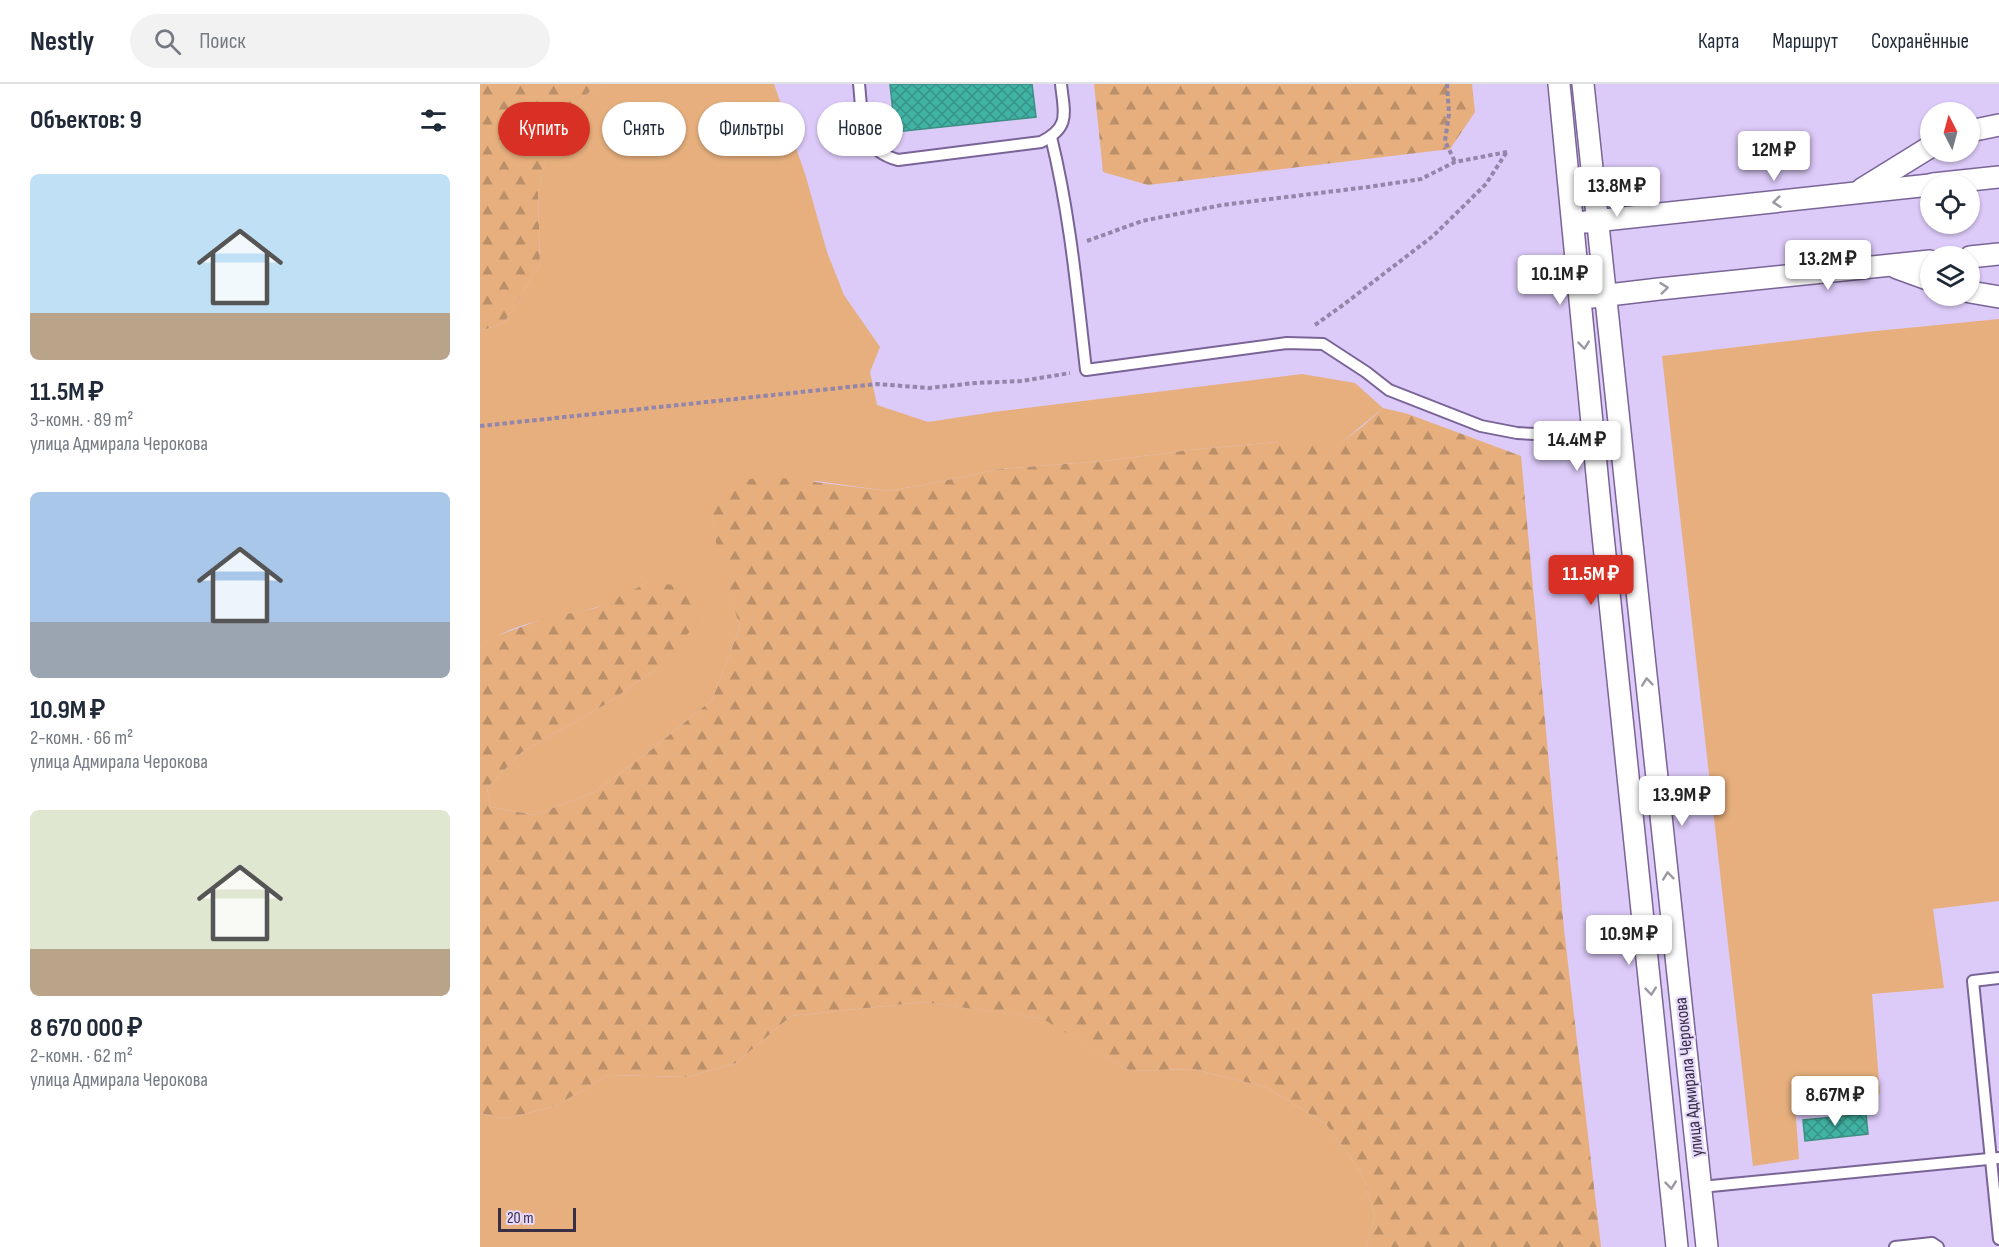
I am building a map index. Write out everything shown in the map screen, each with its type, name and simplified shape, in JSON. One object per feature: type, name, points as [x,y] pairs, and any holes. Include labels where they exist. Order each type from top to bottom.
[{"type":"street","name":"улица Адмирала Черокова","points":[[1559,84],[1579,299],[1677,1247]]},
{"type":"street","name":"улица Адмирала Черокова","points":[[1583,84],[1707,1247]]},
{"type":"street","points":[[1980,129],[1999,125]]},
{"type":"street","points":[[1856,193],[1920,153]]},
{"type":"street","points":[[1980,179],[1999,177]]},
{"type":"street","points":[[1572,224],[1920,186]]},
{"type":"street","points":[[1980,256],[1999,254]]},
{"type":"street","points":[[1579,299],[1920,262]]},
{"type":"street","points":[[1891,266],[1920,276]]},
{"type":"street","points":[[1980,294],[1999,297]]},
{"type":"lane","points":[[860,84],[865,135],[877,151],[898,160],[1041,142],[1059,130],[1065,120],[1061,84]]},
{"type":"lane","points":[[1051,137],[1063,183],[1086,370],[1287,343],[1323,344],[1389,390],[1481,426],[1535,434],[1593,427]]},
{"type":"lane","points":[[1999,978],[1973,981],[1995,1159],[1999,1239]]},
{"type":"lane","points":[[1701,1187],[1995,1159]]},
{"type":"lane","points":[[1895,1247],[1932,1243],[1938,1247]]},
{"type":"path","points":[[1447,84],[1449,114],[1445,141],[1455,162]]},
{"type":"path","points":[[1072,246],[1142,222],[1221,205],[1421,179],[1455,162],[1507,152],[1486,184],[1433,236],[1343,305],[1287,343]]},
{"type":"path","points":[[480,426],[877,384],[929,388],[1022,381],[1086,370]]},
{"type":"green space","points":[[480,84],[598,84],[579,102],[498,102],[498,156],[546,156],[538,191],[540,264],[504,323],[480,331]]},
{"type":"green space","points":[[598,84],[774,84],[780,102],[698,102],[698,156],[799,156],[827,252],[844,295],[880,347],[870,372],[877,405],[928,422],[1302,374],[1355,383],[1383,408],[1342,442],[1278,442],[1103,461],[999,469],[888,491],[816,481],[712,515],[719,556],[740,627],[712,700],[595,792],[534,815],[491,807],[487,788],[522,752],[606,704],[659,667],[649,582],[601,606],[520,626],[492,639],[480,648],[480,331],[504,323],[540,264],[538,191],[546,156],[590,156],[590,102],[579,102]]},
{"type":"green space","points":[[1094,84],[1472,84],[1475,112],[1450,149],[1148,185],[1103,172]]},
{"type":"green space","points":[[1999,319],[1999,901],[1933,909],[1944,988],[1872,994],[1880,1094],[1795,1105],[1799,1159],[1753,1166],[1662,356]]},
{"type":"green space","points":[[1383,408],[1408,414],[1521,456],[1564,929],[1601,1247],[1366,1247],[1375,1216],[1361,1172],[1326,1124],[1266,1087],[1193,1069],[1130,1071],[1043,1019],[924,1002],[791,1016],[736,1063],[688,1077],[607,1075],[556,1106],[504,1119],[480,1113],[480,648],[491,638],[543,619],[596,608],[649,582],[690,587],[698,622],[659,667],[606,704],[522,752],[487,788],[491,807],[534,815],[595,792],[712,700],[740,627],[718,556],[712,515],[725,484],[766,476],[888,491],[999,469],[1103,461],[1278,442],[1342,442]]},
{"type":"green space","points":[[924,1002],[1044,1019],[1130,1071],[1193,1069],[1266,1087],[1326,1124],[1361,1172],[1375,1216],[1366,1247],[480,1247],[480,1113],[504,1119],[556,1106],[607,1075],[688,1077],[736,1063],[791,1016]]},
{"type":"building","points":[[890,84],[1032,84],[1036,117],[903,131],[903,102],[892,102]]},
{"type":"building","points":[[1866,1114],[1868,1134],[1805,1141],[1803,1120]]}]
